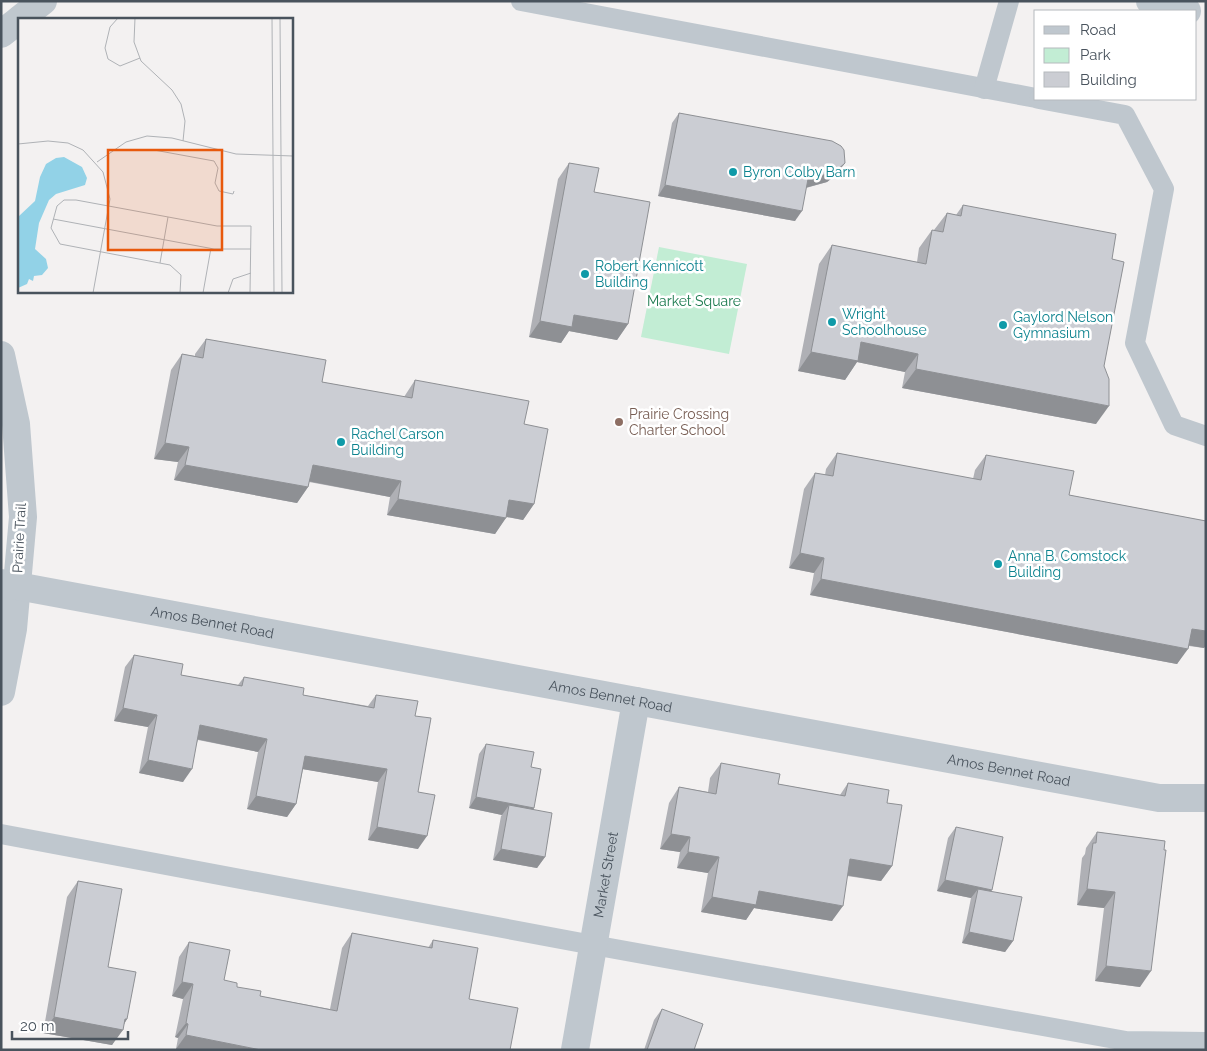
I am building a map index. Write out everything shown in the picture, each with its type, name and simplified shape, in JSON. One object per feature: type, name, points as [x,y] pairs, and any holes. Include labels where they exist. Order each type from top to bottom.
[{"type":"street","points":[[21,18],[43,1]]},
{"type":"street","points":[[1150,1],[1184,10]]},
{"type":"street","points":[[1,34],[18,21]]},
{"type":"street","name":"Prairie Trail","points":[[1,355],[16,424],[23,517],[9,585],[13,629],[1,692]]},
{"type":"street","name":"Amos Bennet Road","points":[[9,585],[1159,798],[1206,798]]},
{"type":"street","name":"Market Street","points":[[575,1050],[636,701]]},
{"type":"lane","points":[[521,1],[1034,97]]},
{"type":"lane","points":[[984,88],[1009,1]]},
{"type":"lane","points":[[1047,100],[1125,115],[1164,189],[1135,342],[1174,425],[1206,436]]},
{"type":"lane","points":[[1,834],[594,945],[1090,1042],[1206,1042]]},
{"type":"green space","name":"Market Square","points":[[659,247],[747,264],[729,354],[641,337]]},
{"type":"building","name":"Byron Colby Barn","points":[[679,113],[832,141],[844,150],[845,163],[835,172],[808,179],[802,211],[665,185]]},
{"type":"building","name":"Robert Kennicott Building","points":[[569,163],[599,168],[594,192],[650,202],[628,324],[574,315],[572,327],[540,321]]},
{"type":"building","name":"Gaylord Nelson Gymnasium","points":[[963,205],[1116,234],[1112,259],[1124,262],[1104,366],[1109,379],[1109,406],[916,369],[918,354],[861,342],[858,361],[811,352],[832,245],[926,264],[932,230],[943,232],[947,213],[961,216]]},
{"type":"building","name":"Rachel Carson Building","points":[[206,339],[326,360],[322,382],[412,398],[415,380],[529,401],[524,424],[548,429],[534,504],[509,500],[506,518],[398,499],[401,481],[313,465],[308,487],[185,465],[189,447],[165,443],[182,354],[203,358]]},
{"type":"building","name":"Anna B. Comstock Building","points":[[837,453],[981,480],[986,455],[1074,471],[1069,495],[1206,521],[1206,631],[1192,629],[1188,649],[821,579],[824,558],[800,553],[815,473],[833,476]]},
{"type":"building","points":[[134,655],[183,664],[181,675],[242,686],[244,677],[304,688],[303,695],[374,708],[376,695],[418,701],[415,716],[431,718],[418,792],[435,795],[427,836],[377,827],[387,769],[305,756],[296,804],[256,796],[267,739],[200,725],[192,769],[148,760],[157,715],[123,708]]},
{"type":"building","points":[[486,744],[534,752],[531,767],[541,769],[534,808],[476,797]]},
{"type":"building","points":[[721,763],[780,774],[778,784],[845,796],[848,783],[889,790],[887,803],[902,805],[892,866],[850,859],[843,906],[759,891],[756,905],[712,897],[719,857],[688,852],[690,837],[671,834],[679,787],[716,794]]},
{"type":"building","points":[[509,805],[552,813],[545,857],[501,849]]},
{"type":"building","points":[[956,827],[1003,837],[992,890],[945,880]]},
{"type":"building","points":[[1097,832],[1165,841],[1164,850],[1166,850],[1151,971],[1106,966],[1115,892],[1087,889],[1093,843],[1096,843]]},
{"type":"building","points":[[78,881],[122,889],[108,967],[136,972],[123,1030],[54,1017]]},
{"type":"building","points":[[978,889],[1022,897],[1013,941],[969,932]]},
{"type":"building","points":[[352,933],[432,948],[433,940],[478,948],[469,999],[518,1008],[510,1050],[261,1050],[186,1035],[188,1024],[186,1023],[193,984],[182,982],[189,942],[230,950],[224,980],[237,983],[237,987],[261,991],[260,996],[337,1011]]},
{"type":"building","points":[[662,1009],[703,1024],[694,1050],[647,1050]]},
{"type":"place","name":"Byron Colby Barn","points":[[733,172]]},
{"type":"place","name":"Robert Kennicott Building","points":[[585,274]]},
{"type":"place","name":"Wright Schoolhouse","points":[[832,322]]},
{"type":"place","name":"Gaylord Nelson Gymnasium","points":[[1003,325]]},
{"type":"place","name":"Prairie Crossing Charter School","points":[[619,422]]},
{"type":"place","name":"Rachel Carson Building","points":[[341,442]]},
{"type":"place","name":"Anna B. Comstock Building","points":[[998,564]]}]
